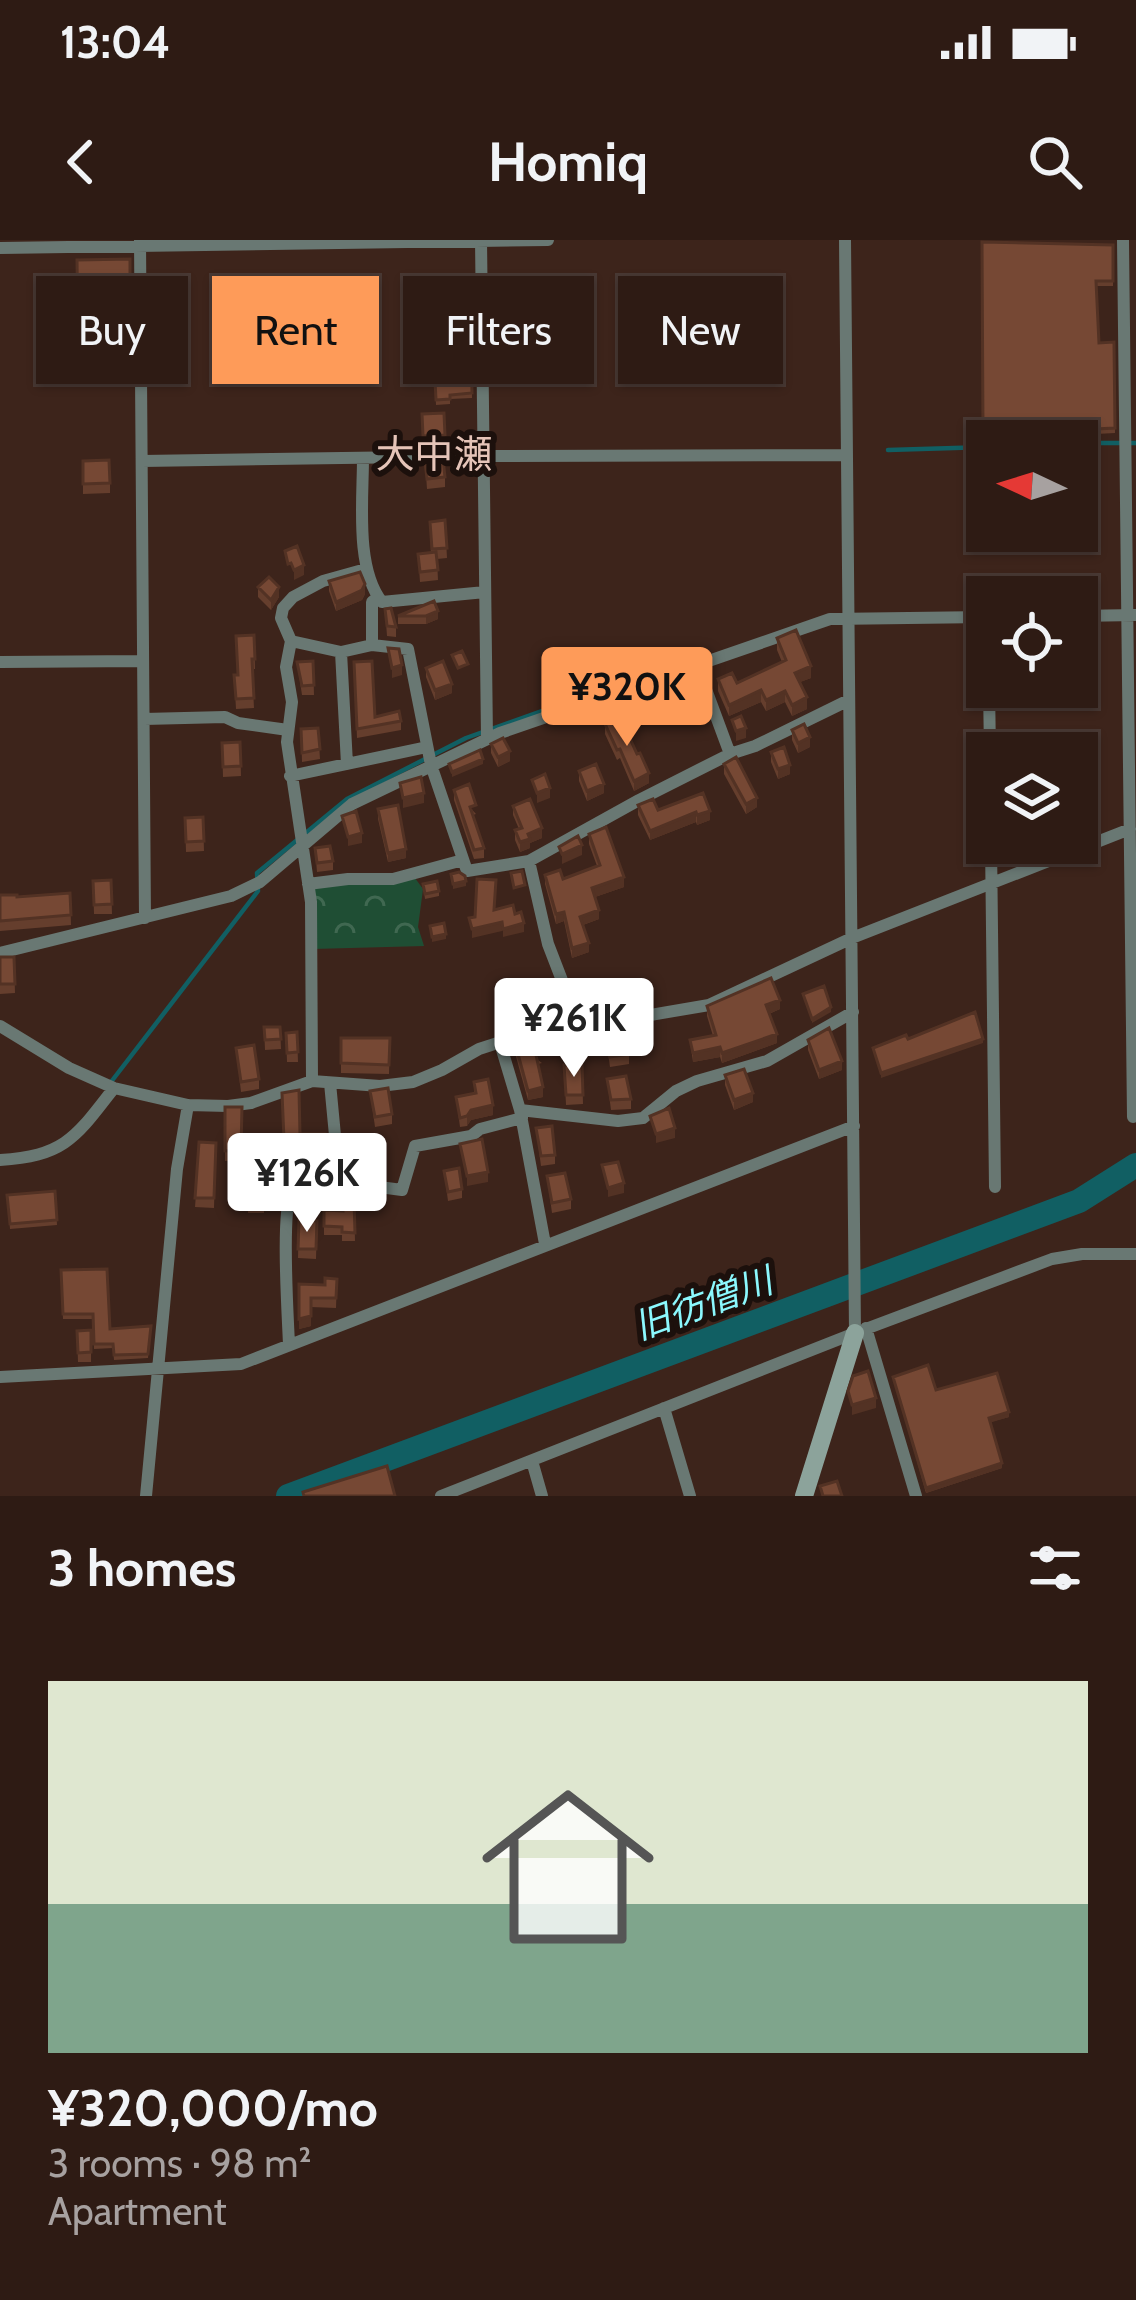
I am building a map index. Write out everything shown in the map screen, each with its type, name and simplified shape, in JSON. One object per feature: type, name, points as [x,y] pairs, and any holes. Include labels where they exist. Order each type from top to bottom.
[{"type":"street","points":[[481,240],[487,739]]},
{"type":"street","points":[[0,248],[548,240]]},
{"type":"street","points":[[845,240],[854,1126],[861,1331],[916,1496]]},
{"type":"street","points":[[1124,240],[1133,1117]]},
{"type":"street","points":[[140,243],[146,918]]},
{"type":"street","points":[[142,461],[847,455]]},
{"type":"street","points":[[363,458],[366,569],[377,598],[382,602],[485,592]]},
{"type":"street","points":[[312,1081],[310,902],[290,776],[292,702],[286,667],[291,641],[280,618],[293,597],[323,581],[366,569]]},
{"type":"street","points":[[372,645],[372,602],[377,598]]},
{"type":"street","points":[[1098,616],[1131,615]]},
{"type":"street","points":[[0,953],[231,896],[260,882],[352,804],[487,739],[697,665],[830,619],[966,617]]},
{"type":"street","points":[[291,641],[341,652],[372,645],[408,649],[431,765],[467,871],[529,861],[730,754],[849,700]]},
{"type":"street","points":[[341,652],[347,764]]},
{"type":"street","points":[[0,662],[143,661]]},
{"type":"street","points":[[697,665],[730,754]]},
{"type":"street","points":[[144,719],[225,717],[289,730]]},
{"type":"street","points":[[290,776],[427,747]]},
{"type":"street","points":[[0,1026],[69,1068],[114,1088],[188,1105],[250,1103],[312,1081],[380,1087],[413,1082],[500,1042],[709,1005],[852,938],[1130,829]]},
{"type":"street","points":[[308,884],[393,879],[464,860]]},
{"type":"street","points":[[529,861],[548,944],[580,1027]]},
{"type":"street","points":[[992,864],[995,1187]]},
{"type":"street","points":[[289,1345],[286,1229],[290,1194],[296,1188],[334,1181],[402,1190],[415,1146],[471,1136],[521,1114],[643,1118],[676,1091],[766,1061],[853,1012]]},
{"type":"street","points":[[500,1042],[521,1114],[545,1244]]},
{"type":"street","points":[[330,1084],[334,1181]]},
{"type":"street","points":[[0,1160],[37,1156],[64,1144],[79,1133],[114,1088]]},
{"type":"street","points":[[146,1496],[177,1169],[188,1105]]},
{"type":"street","points":[[0,1377],[241,1364],[854,1126]]},
{"type":"street","points":[[441,1496],[1052,1258],[1136,1254]]},
{"type":"street","points":[[804,1496],[861,1331]]},
{"type":"street","points":[[664,1408],[690,1496]]},
{"type":"street","points":[[532,1461],[542,1496]]},
{"type":"green space","points":[[412,874],[423,889],[418,927],[424,946],[312,949],[312,885]]},
{"type":"building","points":[[982,242],[1113,245],[1113,281],[1096,281],[1099,343],[1114,342],[1115,428],[1098,429],[1098,420],[983,420]]},
{"type":"building","points":[[130,259],[130,276],[77,276],[77,260]]},
{"type":"building","points":[[435,384],[472,384],[472,393],[436,400]]},
{"type":"building","points":[[444,413],[445,435],[423,436],[422,414]]},
{"type":"building","points":[[443,459],[445,477],[427,479],[425,461]]},
{"type":"building","points":[[109,460],[110,483],[83,484],[83,461]]},
{"type":"building","points":[[445,520],[447,548],[432,549],[430,522]]},
{"type":"building","points":[[297,546],[304,565],[294,570],[285,551]]},
{"type":"building","points":[[436,552],[438,570],[420,572],[418,554]]},
{"type":"building","points":[[360,572],[365,584],[362,590],[336,602],[329,581]]},
{"type":"building","points":[[269,577],[279,587],[271,600],[258,587]]},
{"type":"building","points":[[434,601],[438,611],[426,616],[398,616]]},
{"type":"building","points":[[391,608],[396,627],[387,626],[385,609]]},
{"type":"building","points":[[796,630],[811,666],[795,673],[807,697],[792,705],[785,691],[766,700],[761,690],[729,705],[718,679],[732,673],[737,683],[786,660],[777,638]]},
{"type":"building","points":[[254,635],[254,698],[236,699],[236,636]]},
{"type":"building","points":[[388,648],[399,649],[402,665],[392,668]]},
{"type":"building","points":[[462,651],[468,664],[458,668],[452,655]]},
{"type":"building","points":[[313,661],[314,685],[302,686],[297,662]]},
{"type":"building","points":[[372,661],[375,717],[399,711],[401,721],[357,729],[354,662]]},
{"type":"building","points":[[443,661],[452,684],[435,690],[426,668]]},
{"type":"building","points":[[741,716],[746,728],[736,731],[732,720]]},
{"type":"building","points":[[620,717],[649,773],[634,781],[605,724]]},
{"type":"building","points":[[804,724],[810,737],[798,743],[792,730]]},
{"type":"building","points":[[318,728],[320,749],[302,753],[301,729]]},
{"type":"building","points":[[503,738],[510,751],[498,757],[491,744]]},
{"type":"building","points":[[240,742],[241,766],[223,767],[222,743]]},
{"type":"building","points":[[784,747],[790,765],[778,769],[771,752]]},
{"type":"building","points":[[480,750],[483,759],[452,772],[449,764]]},
{"type":"building","points":[[736,757],[757,798],[746,804],[724,764]]},
{"type":"building","points":[[596,764],[604,784],[587,791],[579,771]]},
{"type":"building","points":[[545,774],[550,788],[537,793],[532,780]]},
{"type":"building","points":[[421,777],[424,793],[403,798],[400,783]]},
{"type":"building","points":[[469,784],[476,805],[470,807],[484,848],[474,850],[454,790]]},
{"type":"building","points":[[703,793],[710,811],[650,831],[638,805],[653,799],[658,810]]},
{"type":"building","points":[[530,799],[542,828],[520,842],[515,830],[522,828],[513,806]]},
{"type":"building","points":[[398,805],[406,849],[388,853],[378,809]]},
{"type":"building","points":[[356,811],[362,833],[348,837],[342,816]]},
{"type":"building","points":[[203,817],[204,841],[186,842],[185,818]]},
{"type":"building","points":[[606,827],[624,877],[592,888],[599,910],[580,917],[589,943],[572,948],[564,912],[556,914],[545,875],[560,870],[563,879],[600,865],[589,834]]},
{"type":"building","points":[[578,836],[582,845],[562,854],[559,847]]},
{"type":"building","points":[[330,846],[333,861],[317,863],[315,848]]},
{"type":"building","points":[[522,871],[525,885],[514,888],[511,873]]},
{"type":"building","points":[[459,872],[466,881],[453,884],[451,874]]},
{"type":"building","points":[[477,879],[496,880],[494,910],[513,905],[524,923],[472,929],[469,918],[475,917]]},
{"type":"building","points":[[111,880],[112,904],[94,905],[93,881]]},
{"type":"building","points":[[437,881],[439,891],[425,894],[423,884]]},
{"type":"building","points":[[70,893],[71,915],[0,921],[0,895]]},
{"type":"building","points":[[444,923],[446,934],[432,937],[430,926]]},
{"type":"building","points":[[0,957],[14,957],[15,984],[0,984]]},
{"type":"building","points":[[771,978],[780,1000],[766,1005],[777,1034],[722,1053],[720,1047],[693,1053],[690,1040],[716,1035],[707,1006]]},
{"type":"building","points":[[824,986],[831,1007],[812,1019],[803,994]]},
{"type":"building","points":[[975,1012],[983,1039],[881,1073],[873,1048]]},
{"type":"building","points":[[264,1027],[280,1027],[281,1039],[265,1040]]},
{"type":"building","points":[[829,1028],[842,1061],[819,1070],[808,1040]]},
{"type":"building","points":[[625,1029],[629,1054],[610,1057],[608,1043],[571,1047],[570,1033]]},
{"type":"building","points":[[297,1032],[298,1052],[287,1053],[286,1033]]},
{"type":"building","points":[[341,1038],[390,1038],[389,1065],[341,1063]]},
{"type":"building","points":[[539,1038],[542,1053],[536,1055],[543,1087],[528,1091],[515,1043]]},
{"type":"building","points":[[254,1045],[259,1079],[241,1082],[236,1048]]},
{"type":"building","points":[[582,1064],[583,1095],[566,1095],[564,1065]]},
{"type":"building","points":[[744,1069],[753,1093],[734,1100],[725,1075]]},
{"type":"building","points":[[626,1076],[631,1099],[611,1100],[607,1079]]},
{"type":"building","points":[[488,1079],[493,1105],[460,1118],[456,1097],[476,1093],[474,1082]]},
{"type":"building","points":[[388,1088],[392,1114],[375,1117],[370,1091]]},
{"type":"building","points":[[299,1090],[300,1134],[325,1134],[325,1148],[286,1147],[286,1162],[270,1163],[268,1141],[284,1140],[282,1093]]},
{"type":"building","points":[[225,1107],[242,1107],[241,1150],[225,1151]]},
{"type":"building","points":[[669,1108],[675,1128],[656,1134],[650,1116]]},
{"type":"building","points":[[552,1126],[555,1155],[541,1156],[536,1128]]},
{"type":"building","points":[[482,1139],[488,1172],[467,1176],[460,1144]]},
{"type":"building","points":[[199,1142],[216,1143],[214,1198],[195,1198]]},
{"type":"building","points":[[618,1162],[624,1183],[608,1188],[602,1165]]},
{"type":"building","points":[[459,1168],[462,1189],[448,1192],[444,1171]]},
{"type":"building","points":[[565,1173],[571,1199],[552,1203],[547,1176]]},
{"type":"building","points":[[247,1180],[264,1180],[264,1203],[248,1203]]},
{"type":"building","points":[[55,1191],[57,1220],[10,1224],[7,1195]]},
{"type":"building","points":[[343,1199],[354,1199],[355,1233],[324,1226],[324,1210],[343,1211]]},
{"type":"building","points":[[299,1220],[317,1221],[316,1249],[298,1249]]},
{"type":"building","points":[[107,1269],[110,1329],[151,1326],[148,1354],[114,1355],[113,1344],[94,1344],[93,1314],[63,1314],[61,1270]]},
{"type":"building","points":[[325,1278],[337,1279],[336,1298],[311,1298],[311,1316],[299,1319],[299,1284],[325,1285]]},
{"type":"building","points":[[91,1330],[91,1352],[78,1353],[77,1331]]},
{"type":"building","points":[[928,1365],[936,1390],[997,1373],[1009,1412],[989,1418],[1002,1463],[926,1488],[893,1377]]},
{"type":"building","points":[[868,1371],[876,1398],[852,1405],[848,1391],[853,1376]]},
{"type":"building","points":[[387,1466],[395,1496],[304,1496],[303,1492]]},
{"type":"building","points":[[837,1481],[842,1496],[823,1496],[820,1486]]},
{"type":"waterway","points":[[1098,443],[1136,443]]},
{"type":"waterway","points":[[888,450],[966,448]]},
{"type":"waterway","points":[[111,1082],[258,891],[257,873],[347,799],[466,738],[682,661]]},
{"type":"waterway","name":"旧彷僧川","points":[[288,1496],[1079,1201],[1136,1165]]},
{"type":"district","name":"大中瀬","points":[[434,454]]}]
